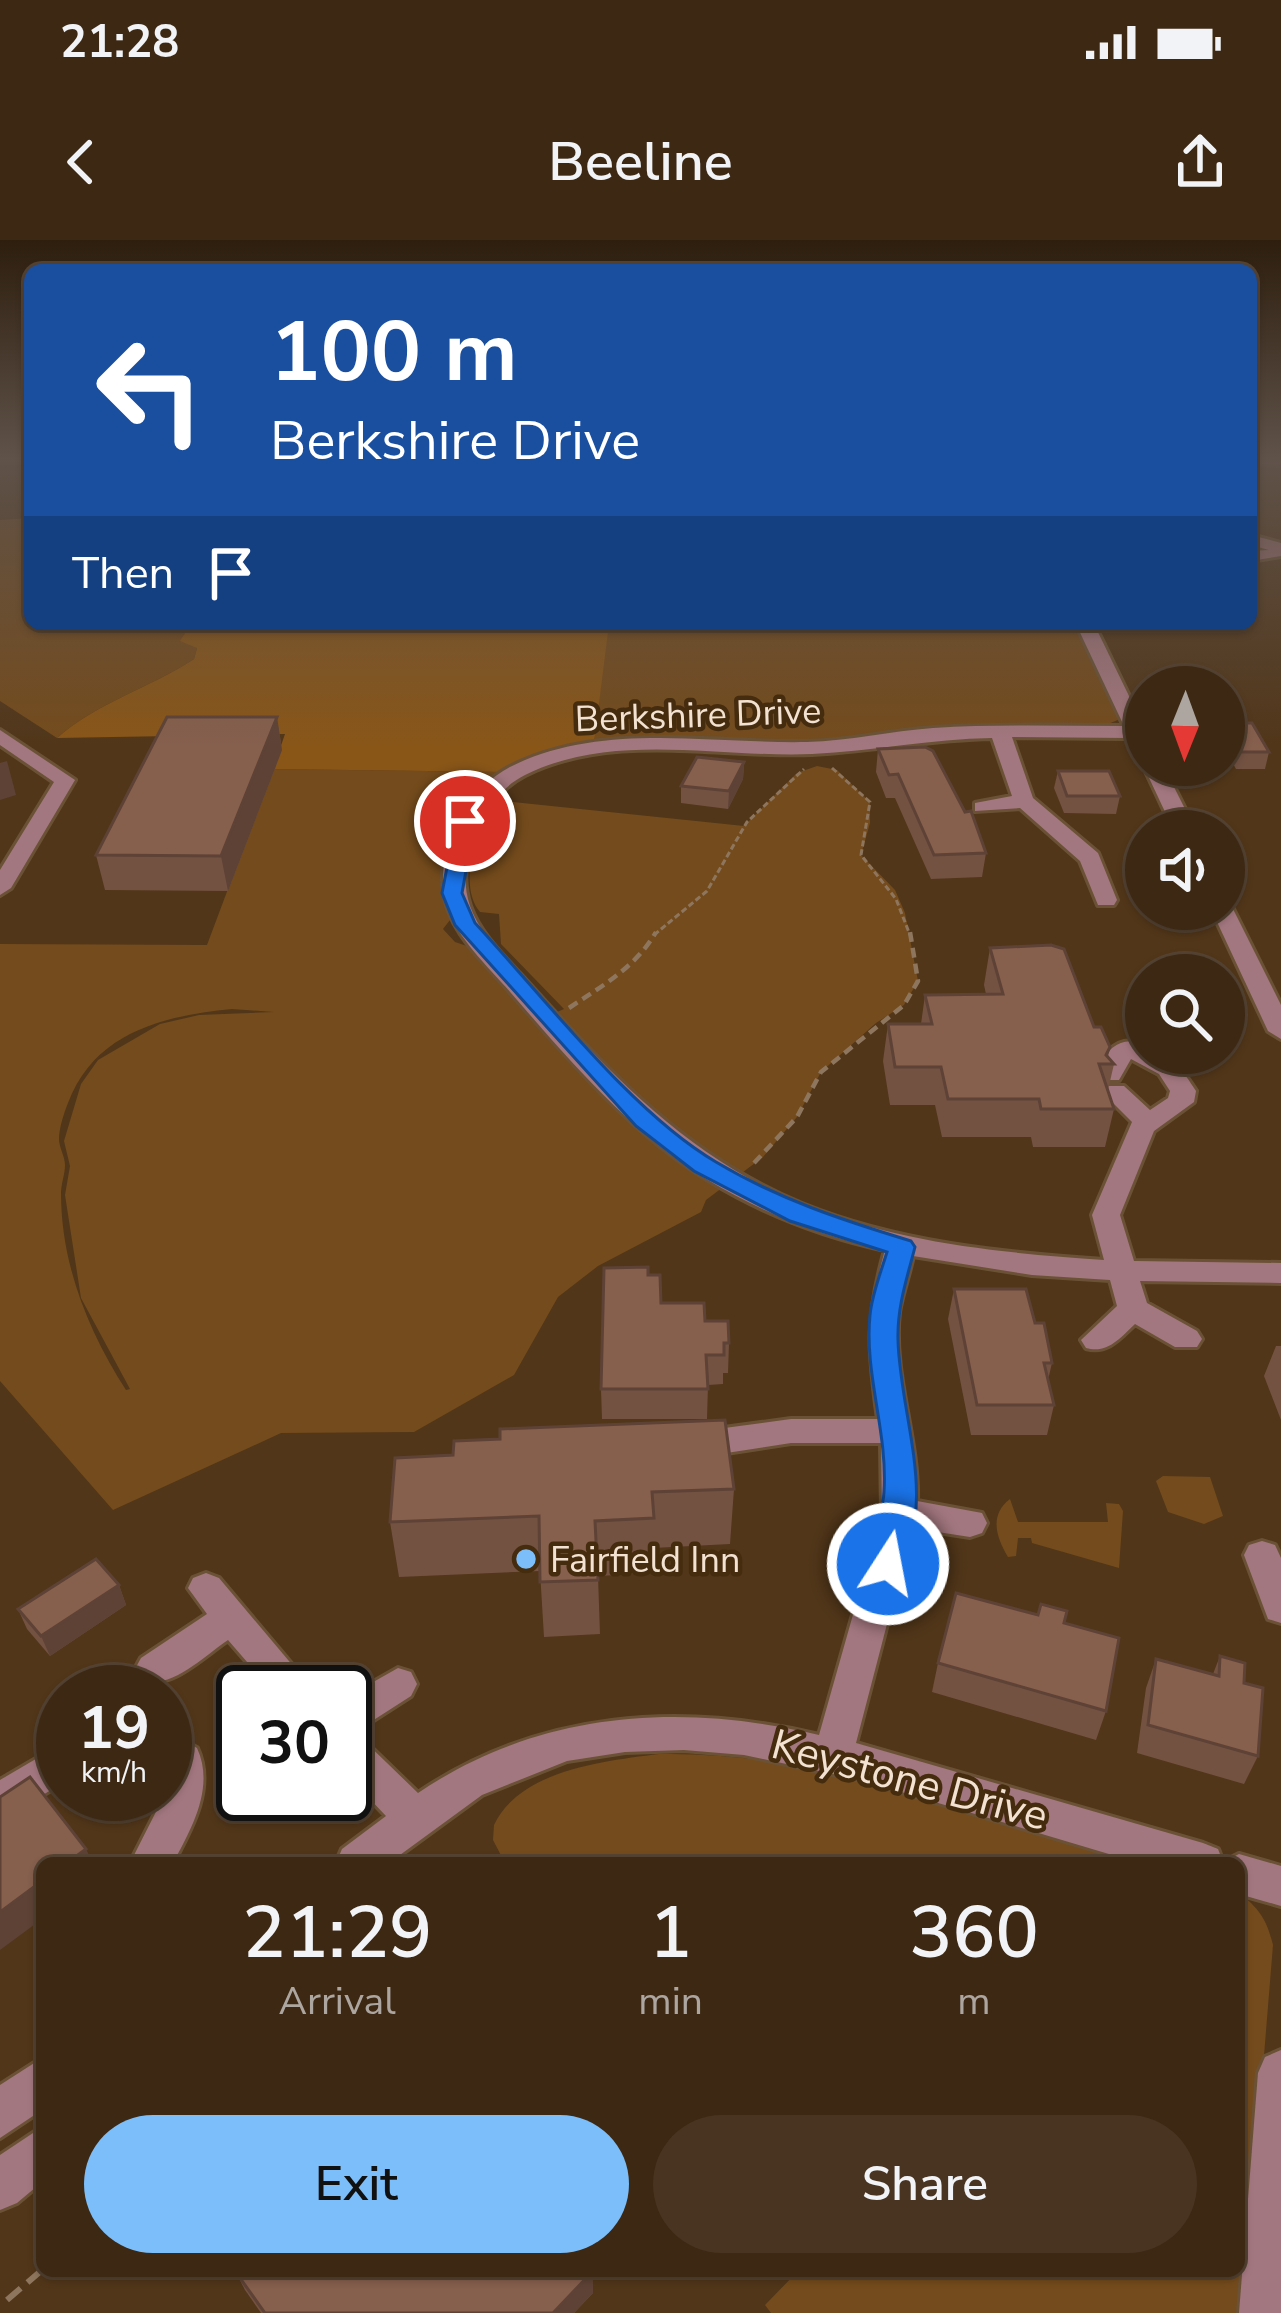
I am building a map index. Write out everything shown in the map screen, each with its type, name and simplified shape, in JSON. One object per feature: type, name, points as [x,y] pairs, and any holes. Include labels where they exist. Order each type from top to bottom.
[{"type":"street","points":[[1088,630],[1125,706]]},
{"type":"street","points":[[1000,732],[1024,801],[1090,859],[1106,900]]},
{"type":"street","name":"Berkshire Drive","points":[[1125,740],[1000,732],[782,748],[597,747],[554,756],[493,784],[465,821],[452,893],[466,925],[645,1121],[731,1181],[799,1215],[902,1247],[1122,1273],[1281,1274]]},
{"type":"street","points":[[0,736],[64,780],[0,888]]},
{"type":"street","points":[[982,807],[1024,801]]},
{"type":"street","points":[[1232,930],[1281,1031]]},
{"type":"street","points":[[1254,975],[1281,976]]},
{"type":"street","points":[[1150,1121],[1131,1110],[1112,1083],[1110,1064],[1129,1047],[1168,1069],[1183,1091],[1181,1102],[1150,1121],[1138,1137],[1106,1215],[1133,1310],[1186,1339]]},
{"type":"street","points":[[834,1753],[899,1512],[898,1431],[883,1345],[884,1311],[902,1247]]},
{"type":"street","points":[[1097,1340],[1133,1310]]},
{"type":"street","points":[[661,1446],[702,1446],[791,1431],[898,1431]]},
{"type":"street","points":[[899,1512],[970,1523]]},
{"type":"street","points":[[1262,1555],[1281,1608]]},
{"type":"street","points":[[206,1588],[272,1665]]},
{"type":"street","points":[[161,1665],[231,1618]]},
{"type":"street","points":[[372,1701],[398,1684]]},
{"type":"street","name":"Keystone Drive","points":[[365,1857],[416,1818],[510,1762],[584,1742],[698,1733],[754,1737],[834,1753],[1183,1857]]},
{"type":"street","points":[[372,1773],[416,1818]]},
{"type":"street","points":[[0,1802],[36,1779]]},
{"type":"street","points":[[154,1857],[174,1821]]},
{"type":"street","points":[[1245,1876],[1281,1886]]},
{"type":"street","points":[[1264,2313],[1281,2073]]},
{"type":"street","points":[[0,2115],[36,2086]]},
{"type":"street","points":[[27,2204],[36,2173]]},
{"type":"path","points":[[548,1016],[598,992],[645,951],[658,928],[707,891],[747,822],[767,808],[797,772],[829,767],[844,776],[869,802],[870,823],[861,855],[895,890],[905,913],[919,981],[904,1005],[821,1072],[797,1117],[763,1157],[731,1181]]},
{"type":"path","points":[[7,2300],[36,2275]]},
{"type":"shaded area","points":[[0,553],[24,553],[24,630],[183,630],[197,648],[194,659],[89,715],[57,738],[0,701]]},
{"type":"shaded area","points":[[187,630],[608,630],[594,743],[548,753],[503,772],[273,769],[285,734],[57,738],[89,715],[194,659],[197,648],[180,641]]},
{"type":"shaded area","points":[[606,630],[1080,630],[1120,719],[1101,727],[896,732],[801,743],[594,743]]},
{"type":"shaded area","points":[[817,766],[837,770],[870,802],[861,855],[895,890],[905,913],[918,981],[904,1005],[821,1072],[797,1117],[763,1157],[706,1200],[701,1212],[598,1266],[558,1297],[514,1375],[414,1432],[281,1433],[113,1510],[0,1381],[0,944],[207,945],[273,769],[503,772],[471,800],[451,837],[444,878],[450,920],[443,929],[455,942],[473,948],[548,1016],[564,1009],[501,944],[499,914],[480,912],[473,901],[472,856],[494,800],[744,826],[797,773]],"holes":[[[206,1012],[274,1012],[199,1015],[160,1024],[98,1060],[81,1084],[64,1141],[70,1166],[65,1195],[81,1298],[130,1389],[126,1390],[79,1296],[66,1245],[61,1193],[65,1165],[59,1139],[68,1103],[95,1059],[134,1032],[157,1023]]]},
{"type":"shaded area","points":[[1163,1476],[1210,1477],[1223,1516],[1204,1524],[1168,1512],[1156,1481]]},
{"type":"shaded area","points":[[1010,1499],[1018,1522],[1108,1522],[1106,1503],[1119,1504],[1123,1511],[1119,1568],[1032,1543],[1031,1538],[1018,1538],[1016,1556],[1008,1557],[997,1519]]},
{"type":"shaded area","points":[[659,1754],[782,1763],[902,1789],[1119,1857],[502,1857],[493,1840],[494,1825],[506,1806],[543,1780],[614,1760]]},
{"type":"shaded area","points":[[1245,1898],[1261,1915],[1273,1945],[1243,2313],[771,2313],[765,2305],[792,2277],[1245,2277]]},
{"type":"building","points":[[167,717],[277,717],[221,856],[96,855]]},
{"type":"building","points":[[1245,723],[1252,723],[1269,752],[1245,752]]},
{"type":"building","points":[[925,747],[933,751],[965,812],[971,811],[986,853],[934,855],[898,774],[889,775],[878,749]]},
{"type":"building","points":[[697,757],[744,762],[729,791],[681,786]]},
{"type":"building","points":[[1058,771],[1109,771],[1120,796],[1067,796]]},
{"type":"building","points":[[1051,945],[1064,949],[1094,1027],[1101,1027],[1110,1047],[1106,1055],[1114,1064],[1099,1064],[1114,1109],[1041,1109],[1039,1099],[948,1099],[941,1067],[895,1067],[888,1024],[932,1024],[925,995],[1003,994],[990,948]]},
{"type":"building","points":[[648,1267],[648,1275],[660,1275],[661,1303],[704,1303],[705,1321],[728,1321],[724,1355],[706,1355],[708,1389],[601,1389],[604,1268]]},
{"type":"building","points":[[954,1289],[1026,1289],[1035,1323],[1044,1323],[1052,1363],[1044,1363],[1054,1405],[977,1405]]},
{"type":"building","points":[[725,1420],[734,1489],[652,1492],[654,1518],[595,1521],[598,1580],[540,1582],[539,1516],[390,1522],[395,1458],[453,1455],[454,1441],[500,1439],[500,1429]]},
{"type":"building","points":[[96,1559],[119,1585],[41,1636],[18,1609]]},
{"type":"building","points":[[956,1593],[1038,1615],[1041,1604],[1067,1611],[1064,1623],[1119,1638],[1106,1711],[938,1663]]},
{"type":"building","points":[[1220,1656],[1245,1663],[1244,1683],[1263,1688],[1258,1756],[1148,1725],[1156,1659],[1219,1676]]},
{"type":"building","points":[[30,1777],[36,1785],[36,1821],[64,1821],[86,1849],[75,1857],[36,1857],[36,1885],[0,1912],[0,1797]]},
{"type":"building","points":[[239,2277],[587,2277],[553,2313],[265,2313]]},
{"type":"place","name":"Fairfield Inn","points":[[526,1559]]},
{"type":"route","points":[[465,821],[452,893],[466,925],[645,1121],[703,1166],[764,1198],[799,1215],[902,1247],[884,1311],[883,1345],[901,1464],[899,1512],[888,1564]]}]
